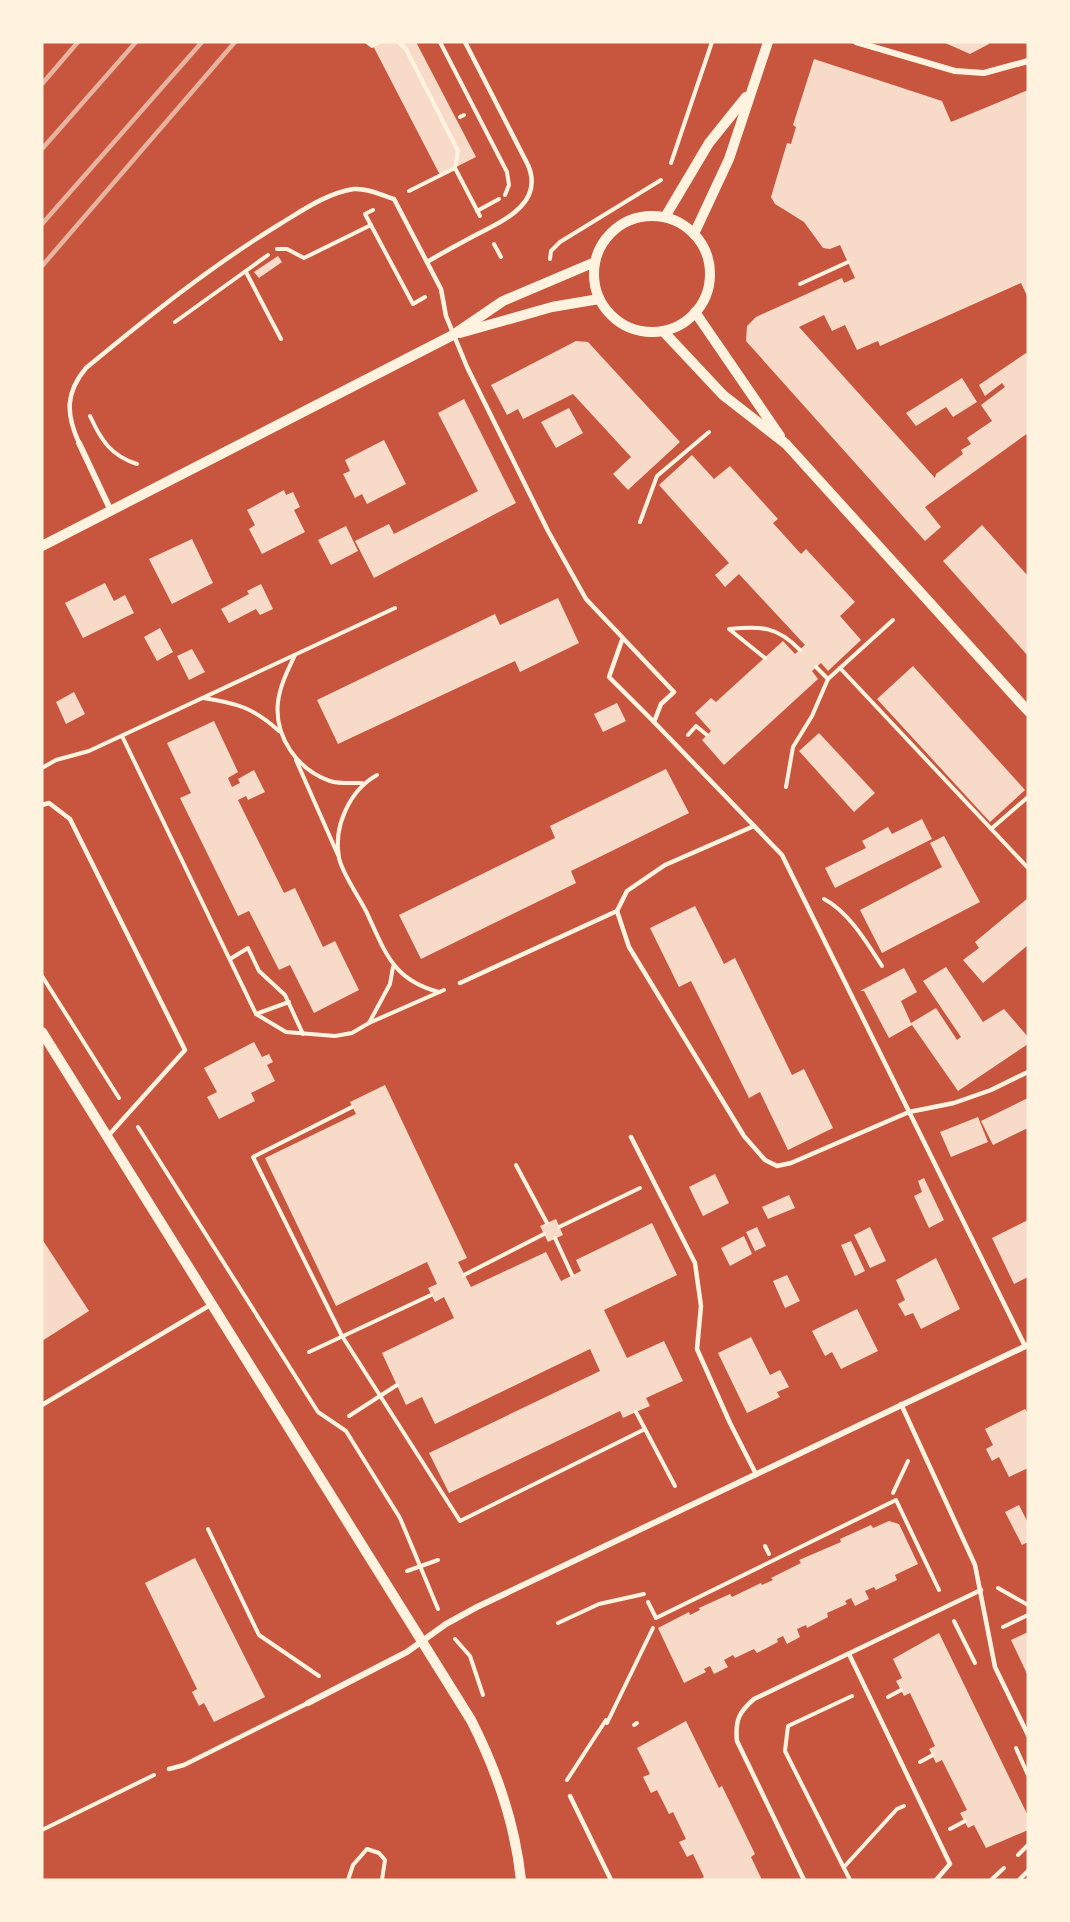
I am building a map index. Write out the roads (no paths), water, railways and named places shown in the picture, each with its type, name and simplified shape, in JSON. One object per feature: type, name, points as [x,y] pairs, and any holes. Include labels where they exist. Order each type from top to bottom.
[{"type":"street","points":[[694,234],[729,159],[768,42]]},
{"type":"street","points":[[856,42],[902,58],[955,71],[984,73],[1028,61]]},
{"type":"street","points":[[665,217],[710,143],[752,90]]},
{"type":"street","points":[[642,216],[665,217],[676,221],[694,234],[703,247],[710,273],[708,287],[696,312],[681,324],[663,331],[638,331],[626,326],[606,310],[595,287],[595,262],[604,240],[621,225],[642,216]]},
{"type":"street","points":[[42,546],[453,335],[503,301],[595,262]]},
{"type":"street","points":[[453,335],[552,307],[599,299]]},
{"type":"street","points":[[696,312],[744,379],[786,444],[1028,711]]},
{"type":"street","points":[[663,331],[723,395],[786,444]]},
{"type":"street","points":[[79,443],[111,511]]},
{"type":"street","points":[[42,1032],[424,1641],[471,1720],[493,1763],[509,1813],[520,1880]]},
{"type":"street","points":[[308,1703],[407,1652],[446,1624],[487,1602],[1026,1346]]},
{"type":"lane","points":[[427,262],[511,217],[527,199],[532,183],[528,165],[465,42]]},
{"type":"lane","points":[[79,443],[69,418],[68,407],[72,389],[86,368],[228,256],[334,194],[357,189],[394,199],[441,289],[446,316],[453,335],[548,531],[586,598],[622,640],[674,692],[661,704],[654,722]]},
{"type":"lane","points":[[622,640],[609,677],[782,855],[1026,1346]]},
{"type":"lane","points":[[42,806],[49,803],[70,819],[185,1050],[108,1136]]},
{"type":"lane","points":[[460,983],[617,911],[627,891],[665,865],[754,826]]},
{"type":"lane","points":[[617,911],[629,947],[744,1136],[765,1160],[777,1166],[791,1163],[909,1112],[954,1103],[991,1090],[1028,1072]]},
{"type":"lane","points":[[631,1137],[695,1263],[701,1306],[697,1349],[756,1474]]},
{"type":"lane","points":[[42,1405],[212,1304]]},
{"type":"lane","points":[[901,1404],[975,1565],[994,1667],[1028,1735]]},
{"type":"lane","points":[[804,1880],[737,1741],[735,1723],[741,1710],[754,1699],[981,1590]]},
{"type":"lane","points":[[849,1654],[950,1864],[936,1880]]},
{"type":"lane","points":[[169,1769],[184,1765],[308,1703]]},
{"type":"lane","points":[[570,1796],[611,1880]]},
{"type":"lane","points":[[1019,1880],[1028,1871]]},
{"type":"railway","points":[[42,84],[78,42]]},
{"type":"railway","points":[[42,149],[136,42]]},
{"type":"railway","points":[[42,224],[202,42]]},
{"type":"railway","points":[[42,266],[235,42]]}]
